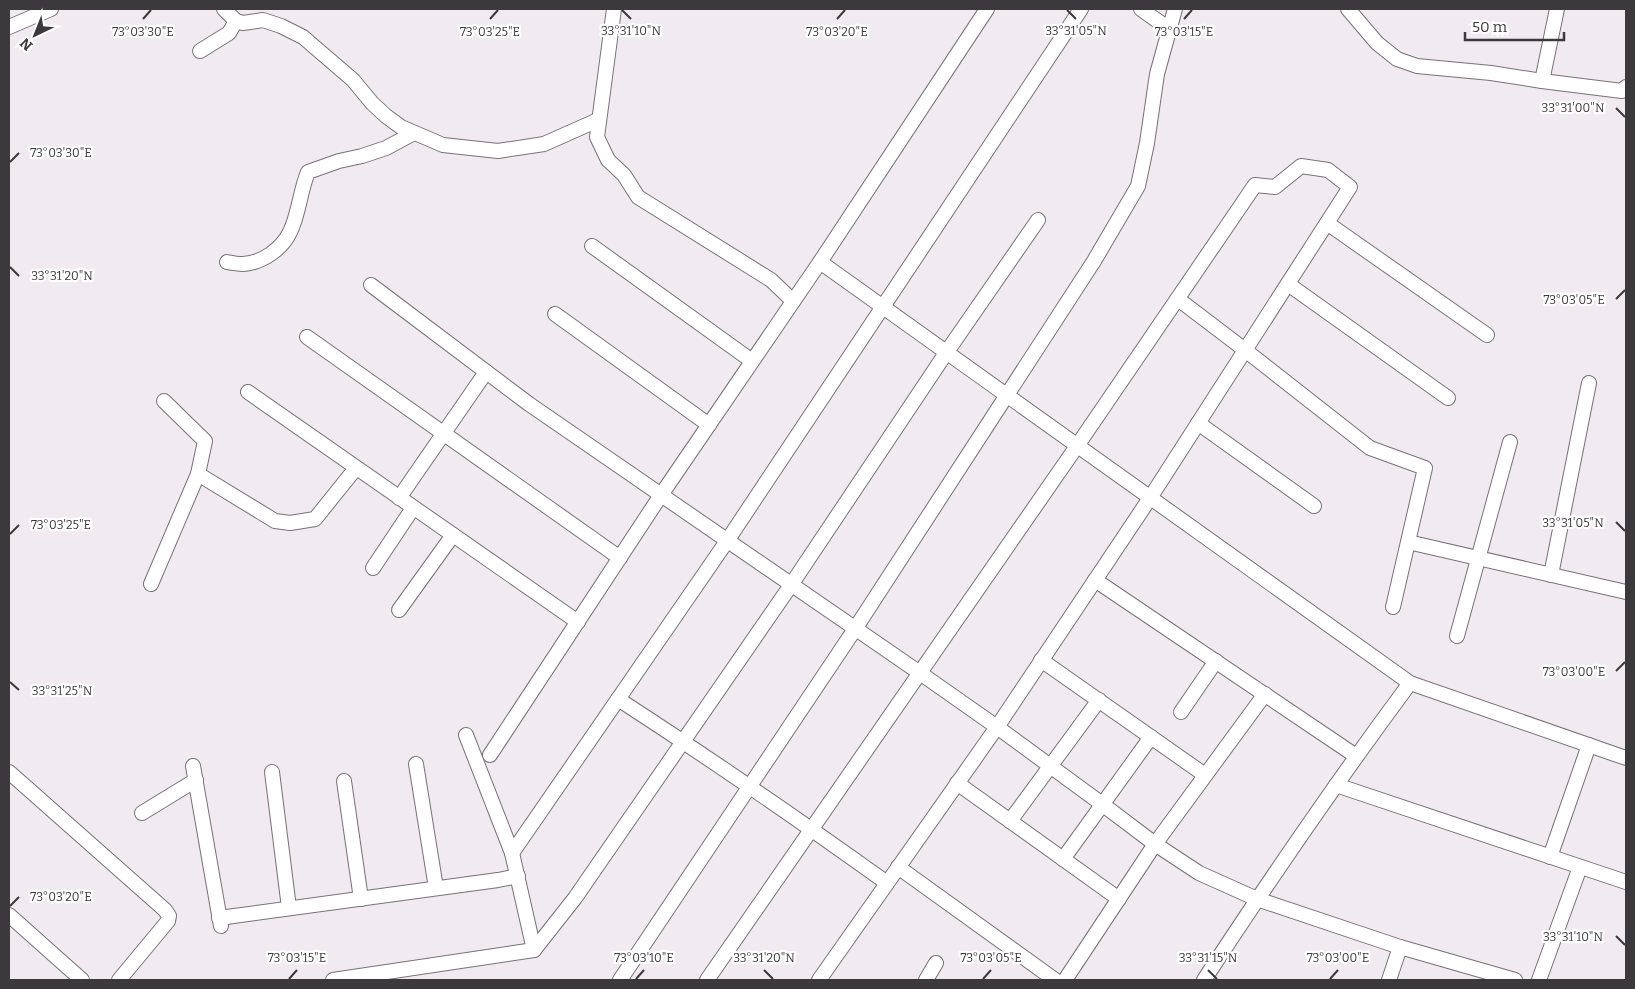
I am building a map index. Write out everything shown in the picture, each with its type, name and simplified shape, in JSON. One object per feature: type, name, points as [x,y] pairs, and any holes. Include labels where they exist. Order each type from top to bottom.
[{"type":"street","points":[[9,27],[51,9]]},
{"type":"street","points":[[224,9],[236,21],[242,23],[263,20],[304,37],[353,80],[372,103],[386,116],[402,127],[443,146],[498,151],[544,144],[598,120]]},
{"type":"street","points":[[614,9],[597,137],[608,160],[624,175],[638,197],[771,280],[794,301]]},
{"type":"street","points":[[490,755],[661,495],[794,301],[988,9]]},
{"type":"street","points":[[512,853],[727,541],[1081,9]]},
{"type":"street","points":[[1141,9],[1169,29]]},
{"type":"street","points":[[620,980],[855,629],[1094,261],[1138,186],[1147,144],[1157,74],[1175,9]]},
{"type":"street","points":[[1348,9],[1376,43],[1397,59],[1416,66],[1491,72],[1542,81],[1622,91],[1626,87]]},
{"type":"street","points":[[1542,81],[1557,9]]},
{"type":"street","points":[[200,51],[228,33],[236,21]]},
{"type":"street","points":[[227,262],[243,264],[262,260],[285,240],[291,231],[308,172],[386,148],[414,133]]},
{"type":"street","points":[[707,980],[1078,446],[1255,186],[1275,187],[1301,166],[1328,170],[1350,187],[1150,498],[997,727],[821,979]]},
{"type":"street","points":[[333,980],[534,950],[575,898],[684,741],[1038,220]]},
{"type":"street","points":[[1327,223],[1487,335]]},
{"type":"street","points":[[592,246],[752,361]]},
{"type":"street","points":[[820,262],[1410,683],[1626,758]]},
{"type":"street","points":[[1288,284],[1448,398]]},
{"type":"street","points":[[371,285],[529,404],[920,673],[997,727],[1154,844],[1199,873],[1257,899],[1400,947],[1515,980]]},
{"type":"street","points":[[1178,300],[1370,448],[1425,468],[1393,607]]},
{"type":"street","points":[[555,314],[709,425]]},
{"type":"street","points":[[307,337],[620,558]]},
{"type":"street","points":[[399,498],[486,372]]},
{"type":"street","points":[[1551,575],[1588,383]]},
{"type":"street","points":[[248,392],[578,622]]},
{"type":"street","points":[[151,584],[198,474],[204,441],[164,401]]},
{"type":"street","points":[[1198,423],[1314,506]]},
{"type":"street","points":[[1457,636],[1510,442]]},
{"type":"street","points":[[198,474],[275,521],[290,523],[315,519],[356,468]]},
{"type":"street","points":[[373,568],[414,508]]},
{"type":"street","points":[[399,610],[453,535]]},
{"type":"street","points":[[1408,542],[1626,592]]},
{"type":"street","points":[[1095,580],[1356,756]]},
{"type":"street","points":[[1041,660],[1205,776]]},
{"type":"street","points":[[1180,712],[1216,661]]},
{"type":"street","points":[[1204,980],[1336,784],[1410,683]]},
{"type":"street","points":[[1065,980],[1154,844],[1264,694]]},
{"type":"street","points":[[618,699],[684,741],[887,883]]},
{"type":"street","points":[[1010,822],[1099,700]]},
{"type":"street","points":[[466,735],[512,853],[534,950]]},
{"type":"street","points":[[1063,860],[1151,737]]},
{"type":"street","points":[[1550,857],[1589,745]]},
{"type":"street","points":[[416,764],[436,888]]},
{"type":"street","points":[[9,772],[165,910],[169,916],[168,922],[119,980]]},
{"type":"street","points":[[272,772],[289,908]]},
{"type":"street","points":[[142,813],[194,773],[220,923],[289,908],[518,876]]},
{"type":"street","points":[[344,782],[362,899]]},
{"type":"street","points":[[957,784],[1118,899]]},
{"type":"street","points":[[1336,784],[1626,882]]},
{"type":"street","points":[[898,867],[1055,980]]},
{"type":"street","points":[[1539,980],[1580,867]]},
{"type":"street","points":[[9,915],[82,980]]},
{"type":"street","points":[[1389,980],[1400,947]]},
{"type":"street","points":[[926,980],[936,963]]}]
